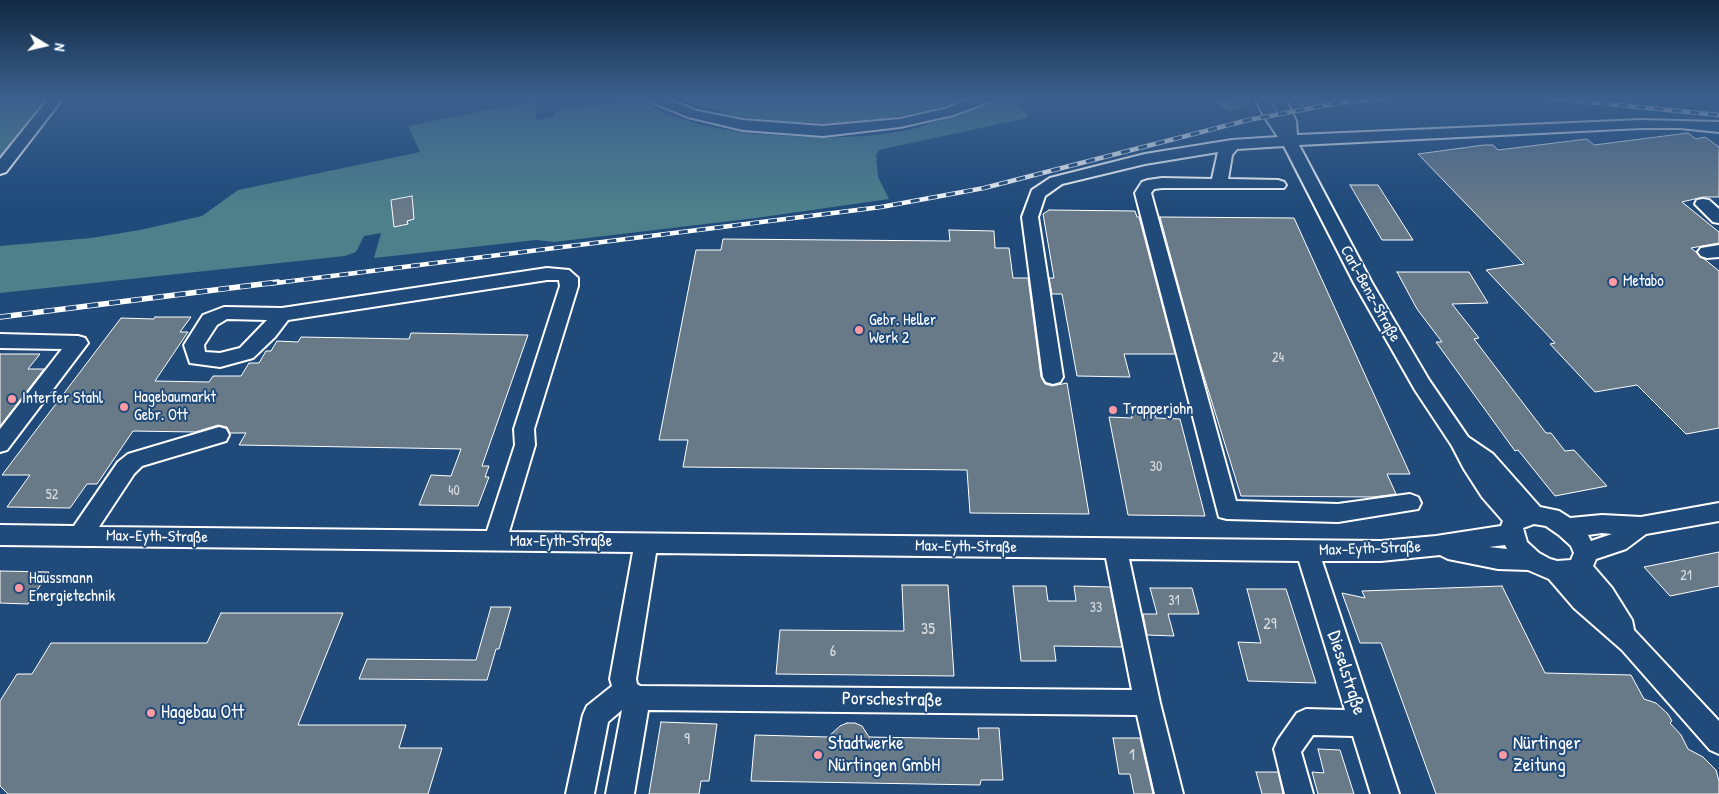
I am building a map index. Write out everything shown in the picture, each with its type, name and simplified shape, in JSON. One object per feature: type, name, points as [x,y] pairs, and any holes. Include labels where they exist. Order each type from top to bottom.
[{"type":"street","points":[[0,169],[27,135]]},
{"type":"street","points":[[1285,135],[1289,141]]},
{"type":"street","points":[[1289,135],[1289,141]]},
{"type":"street","points":[[1053,377],[1030,217],[1038,194],[1056,181],[1144,159],[1232,145],[1412,135]]},
{"type":"street","name":"Carl-Benz-Straße","points":[[1289,141],[1363,283],[1422,385],[1490,490],[1521,523]]},
{"type":"street","points":[[1219,184],[1224,154],[1232,145]]},
{"type":"street","points":[[1278,185],[1162,183],[1148,185],[1143,193],[1227,510],[1338,513],[1410,503]]},
{"type":"street","points":[[1703,204],[1719,218]]},
{"type":"street","name":"Max-Eyth-Straße","points":[[282,314],[547,274],[563,274],[569,278],[570,286],[524,429],[524,445],[495,542]]},
{"type":"street","points":[[0,341],[78,343],[0,444]]},
{"type":"street","points":[[80,536],[126,468],[135,460],[219,435]]},
{"type":"street","points":[[1567,528],[1602,524],[1641,526],[1719,512]]},
{"type":"street","name":"Carl-Benz-Straße","points":[[1521,523],[1551,518],[1567,528],[1579,540],[1574,564],[1582,600],[1631,642],[1719,742]]},
{"type":"street","name":"Carl-Benz-Straße","points":[[1521,523],[1518,548],[1531,560],[1544,567],[1574,564]]},
{"type":"street","name":"Max-Eyth-Straße","points":[[0,535],[495,542],[646,542],[1116,550],[1381,551],[1436,546],[1521,523]]},
{"type":"street","points":[[1574,564],[1618,542],[1641,526]]},
{"type":"street","points":[[620,794],[631,694],[624,679],[646,542]]},
{"type":"street","name":"Max-Eyth-Straße","points":[[1436,546],[1498,558],[1531,560]]},
{"type":"street","points":[[1116,550],[1147,703],[1169,794]]},
{"type":"street","name":"Dieselstraße","points":[[1307,551],[1385,794]]},
{"type":"street","points":[[580,794],[596,715],[631,694]]},
{"type":"street","name":"Porschestraße","points":[[631,694],[1147,703]]},
{"type":"street","points":[[1299,794],[1287,749],[1306,722],[1362,723]]},
{"type":"green space","points":[[0,135],[17,135],[0,156]]},
{"type":"green space","points":[[412,135],[776,135],[820,138],[874,135],[948,135],[879,150],[876,155],[878,177],[889,199],[756,218],[554,242],[536,240],[374,258],[381,233],[364,236],[356,252],[345,256],[0,293],[0,246],[91,238],[140,230],[202,216],[238,190],[420,152]]},
{"type":"building","name":"Metabo","points":[[1672,135],[1691,135],[1696,139],[1705,137],[1719,147],[1719,197],[1703,197],[1682,202],[1719,232],[1719,243],[1691,248],[1719,271],[1719,428],[1686,434],[1637,385],[1595,392],[1550,344],[1555,343],[1486,270],[1524,264],[1418,154],[1484,145],[1493,145],[1498,150],[1587,139],[1594,145]]},
{"type":"building","points":[[1350,185],[1378,185],[1413,240],[1382,240]]},
{"type":"building","points":[[412,196],[414,219],[407,221],[408,224],[394,227],[391,200]]},
{"type":"building","points":[[1049,210],[1135,211],[1137,217],[1139,217],[1175,354],[1124,354],[1130,377],[1077,376],[1062,294],[1052,294],[1049,278],[1054,278],[1043,214]]},
{"type":"building","points":[[1160,217],[1294,218],[1410,474],[1387,474],[1396,494],[1373,497],[1241,496],[1197,354]]},
{"type":"building","name":"Gebr. Heller Werk 2","points":[[949,230],[994,231],[995,248],[1009,248],[1013,278],[1028,278],[1041,377],[1045,384],[1052,386],[1067,383],[1089,514],[970,513],[967,470],[683,467],[688,440],[659,440],[696,250],[721,250],[723,239],[950,241]]},
{"type":"building","points":[[1397,272],[1469,272],[1488,303],[1452,304],[1479,338],[1474,339],[1546,433],[1551,433],[1565,451],[1574,450],[1607,486],[1555,496],[1518,450],[1515,451],[1436,342],[1442,342],[1417,309]]},
{"type":"building","points":[[155,317],[191,317],[180,332],[188,332],[155,381],[209,382],[213,376],[241,376],[249,363],[259,363],[266,351],[271,351],[277,341],[298,342],[301,337],[409,339],[411,333],[528,335],[482,466],[489,466],[485,477],[489,477],[478,506],[419,505],[431,475],[451,476],[461,449],[239,445],[246,433],[230,433],[227,427],[218,425],[195,432],[133,431],[97,484],[87,484],[70,508],[7,507],[30,475],[2,475],[121,318],[154,319]]},
{"type":"building","name":"Interfer Stahl","points":[[0,354],[40,354],[28,369],[44,369],[0,426]]},
{"type":"building","points":[[1130,408],[1154,409],[1156,418],[1180,419],[1205,516],[1128,515],[1109,417],[1132,418]]},
{"type":"building","points":[[1719,552],[1719,586],[1670,596],[1644,567]]},
{"type":"building","name":"Haussmann Energietechnik","points":[[0,571],[49,572],[28,604],[0,603]]},
{"type":"building","points":[[902,585],[948,585],[954,676],[776,674],[780,630],[904,631]]},
{"type":"building","points":[[1013,586],[1046,586],[1048,601],[1076,601],[1074,586],[1110,587],[1122,647],[1054,646],[1056,661],[1021,661]]},
{"type":"building","points":[[1502,586],[1545,673],[1631,675],[1644,699],[1656,703],[1668,714],[1672,721],[1670,723],[1681,735],[1688,749],[1703,757],[1716,770],[1719,781],[1719,794],[1436,794],[1381,643],[1360,643],[1342,593],[1365,598],[1362,591]]},
{"type":"building","points":[[1150,588],[1192,588],[1199,614],[1168,614],[1174,636],[1147,635],[1143,614],[1157,614]]},
{"type":"building","points":[[1247,589],[1286,589],[1316,683],[1248,681],[1238,642],[1261,643]]},
{"type":"building","points":[[491,607],[511,607],[499,649],[496,649],[487,680],[359,679],[367,659],[476,660]]},
{"type":"building","name":"Hagebau Ott","points":[[221,613],[343,613],[298,725],[406,725],[399,748],[442,748],[428,794],[8,794],[0,786],[0,701],[17,674],[32,674],[51,643],[207,643]]},
{"type":"building","points":[[661,722],[717,724],[709,781],[701,781],[699,794],[649,794]]},
{"type":"building","name":"Stadtwerke Nürtingen GmbH","points":[[847,723],[855,723],[862,726],[869,737],[979,739],[978,728],[999,728],[1003,780],[981,780],[980,785],[751,781],[755,735],[828,737],[840,726]]},
{"type":"building","points":[[1113,738],[1140,738],[1153,794],[1134,794],[1130,774],[1119,774]]},
{"type":"building","points":[[1318,749],[1340,750],[1354,794],[1318,794],[1312,772],[1324,773]]},
{"type":"building","points":[[1256,772],[1278,772],[1283,794],[1262,794]]},
{"type":"railway","points":[[268,284],[881,207],[984,188],[1190,135]]},
{"type":"railway","points":[[0,317],[278,282]]},
{"type":"place","name":"Metabo","points":[[1613,282]]},
{"type":"place","name":"Gebr. Heller Werk 2","points":[[859,330]]},
{"type":"place","name":"Interfer Stahl","points":[[12,399]]},
{"type":"place","name":"Hagebaumarkt Gebr. Ott","points":[[124,407]]},
{"type":"place","name":"Trapperjohn","points":[[1113,410]]},
{"type":"place","name":"Haussmann Energietechnik","points":[[19,588]]},
{"type":"place","name":"Hagebau Ott","points":[[151,713]]},
{"type":"place","name":"Stadtwerke Nürtingen GmbH","points":[[818,755]]},
{"type":"place","name":"Nürtinger Zeitung","points":[[1503,755]]}]
